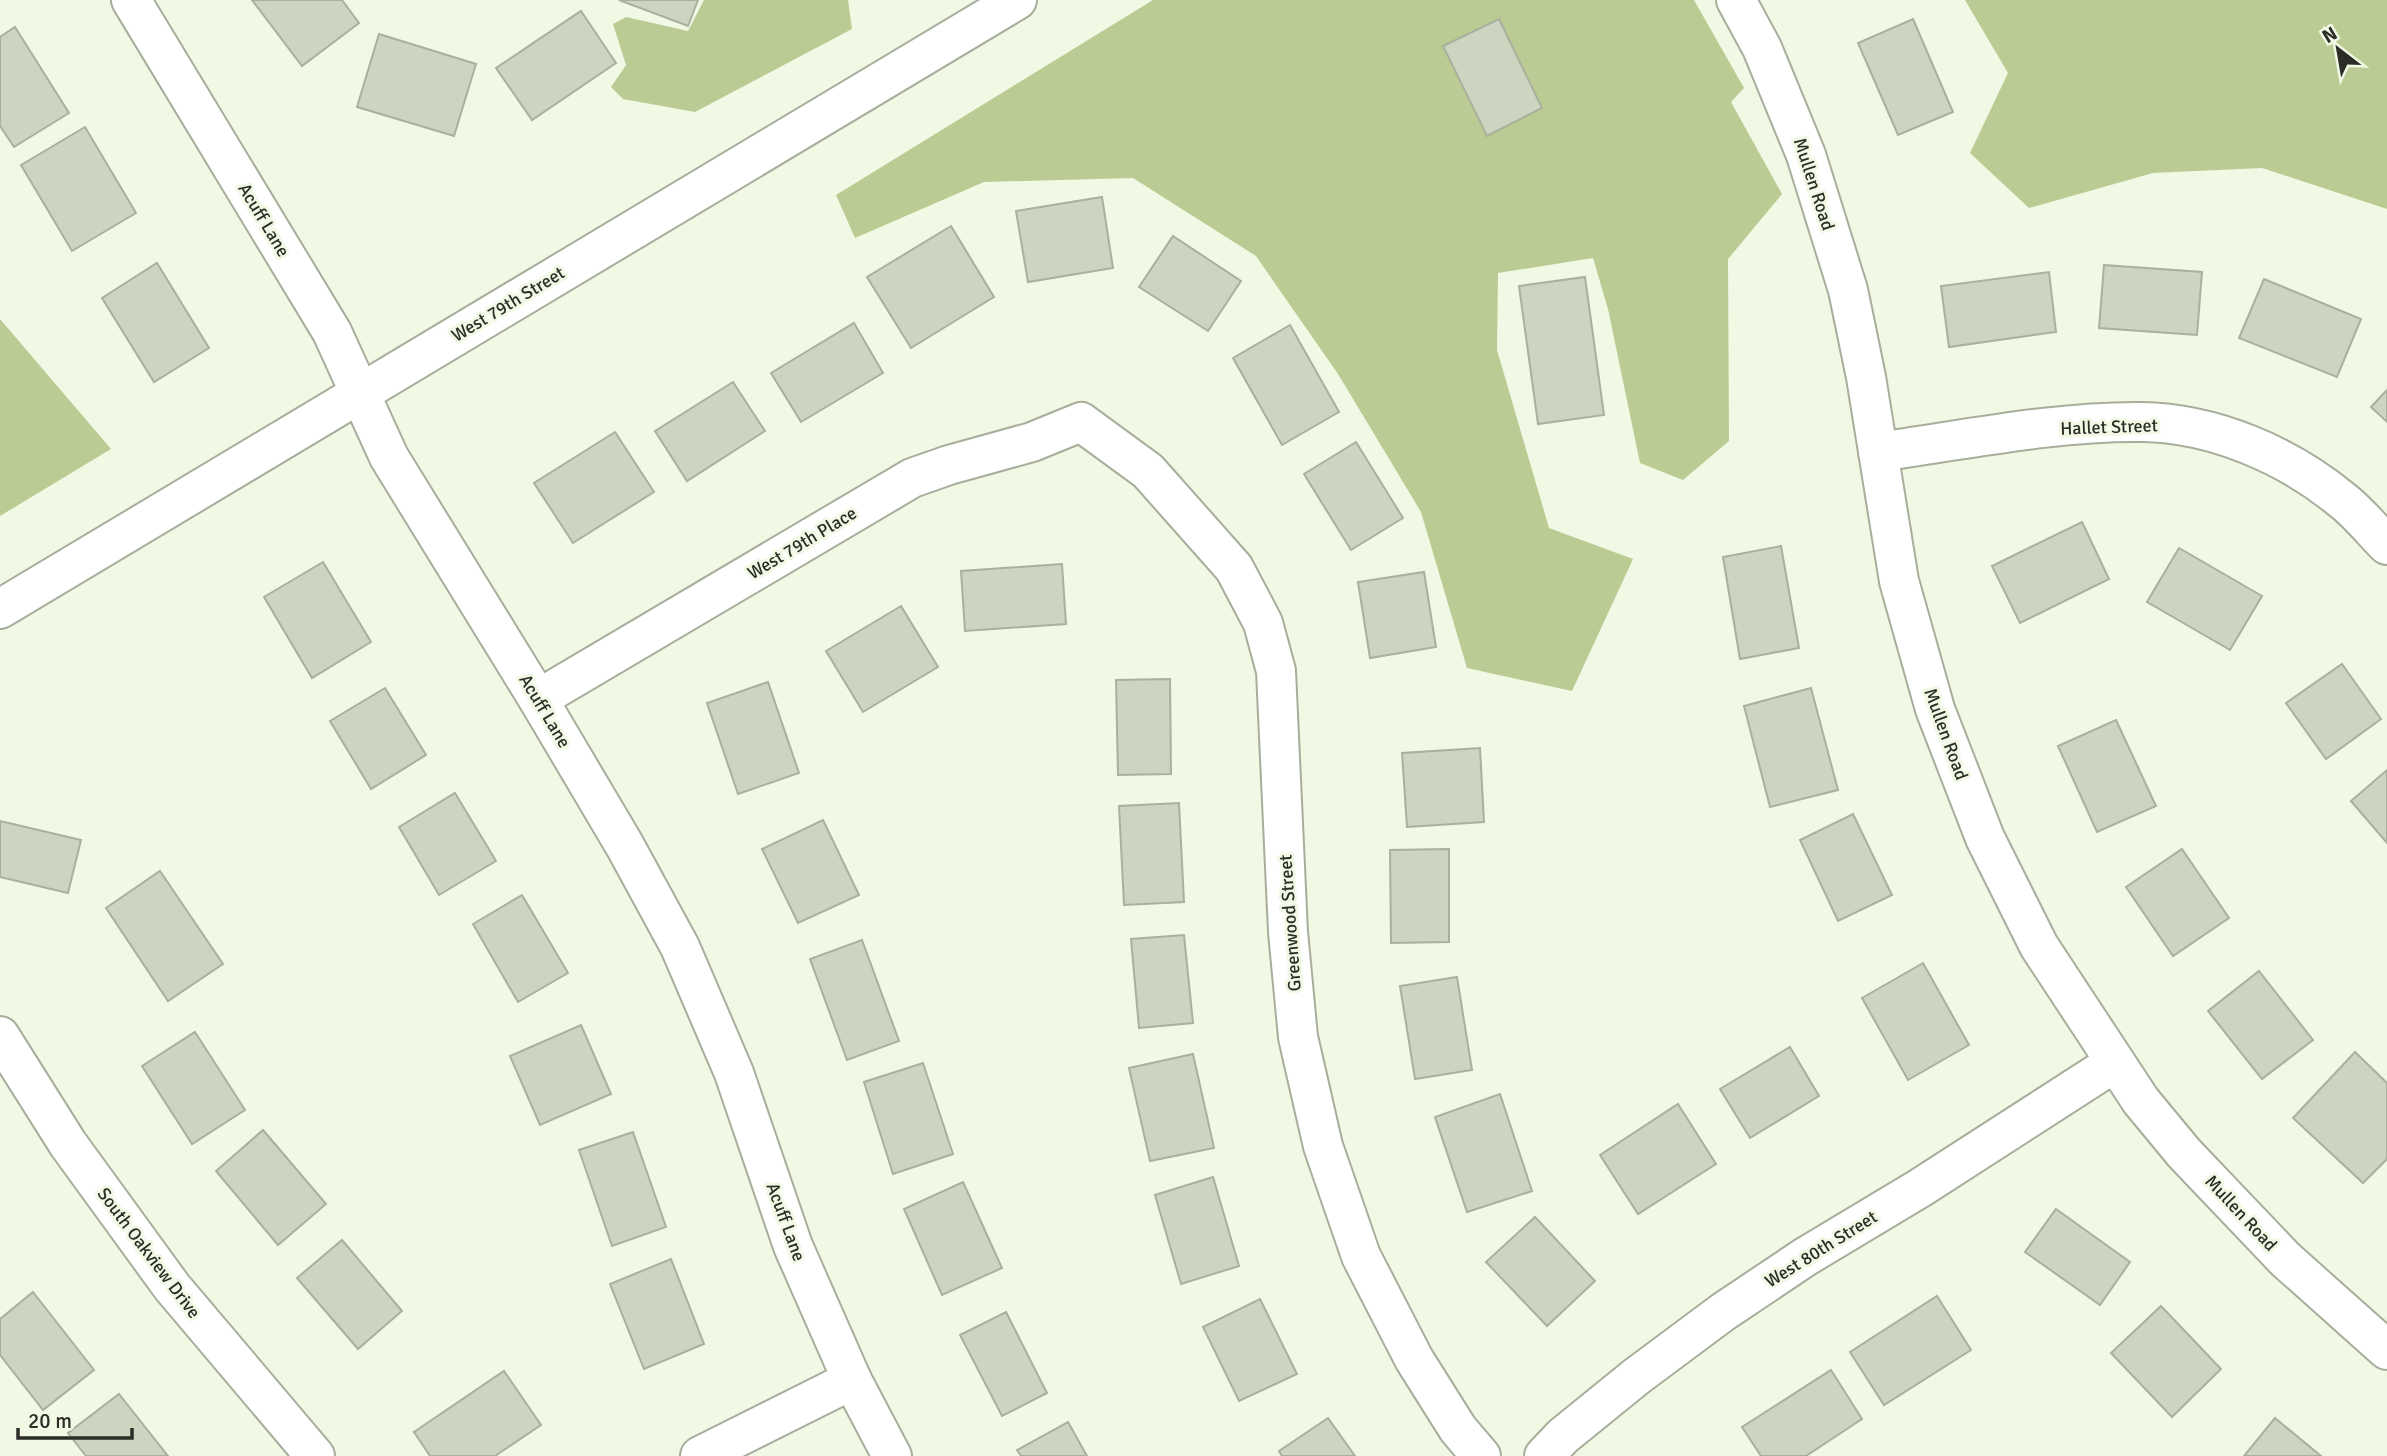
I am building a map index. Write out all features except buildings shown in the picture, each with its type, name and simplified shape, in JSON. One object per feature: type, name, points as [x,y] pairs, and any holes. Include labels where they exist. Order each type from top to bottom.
[{"type":"street","name":"Acuff Lane","points":[[131,0],[331,332],[389,457],[538,699],[625,846],[680,947],[734,1073],[793,1247],[852,1380],[892,1456]]},
{"type":"street","name":"West 79th Street","points":[[0,610],[1017,0]]},
{"type":"street","name":"Mullen Road","points":[[1736,0],[1762,48],[1806,155],[1848,290],[1899,580],[1934,709],[1985,838],[2039,946],[2141,1101],[2184,1153],[2285,1259],[2387,1350]]},
{"type":"street","name":"West 79th Place","points":[[538,699],[912,478],[1032,442],[1081,422]]},
{"type":"street","name":"Greenwood Street","points":[[1081,422],[1149,471],[1234,568],[1263,623],[1276,671],[1288,932],[1298,1037],[1323,1146],[1361,1256],[1414,1359],[1458,1429],[1481,1456]]},
{"type":"street","name":"Hallet Street","points":[[1878,452],[2080,425],[2144,422],[2180,426],[2251,446],[2311,477],[2344,501],[2387,545]]},
{"type":"street","name":"South Oakview Drive","points":[[0,1037],[68,1144],[172,1287],[315,1456]]},
{"type":"street","name":"West 80th Street","points":[[1544,1456],[1563,1436],[1637,1376],[1723,1312],[1805,1257],[1920,1188],[2114,1063]]},
{"type":"street","points":[[700,1456],[852,1380]]},
{"type":"green space","points":[[704,0],[848,0],[852,29],[695,112],[623,99],[611,87],[626,65],[613,24],[626,17],[688,31]]},
{"type":"green space","points":[[1153,0],[1694,0],[1744,88],[1731,102],[1782,194],[1728,259],[1729,441],[1683,480],[1640,463],[1608,309],[1593,258],[1498,273],[1497,350],[1549,528],[1633,559],[1572,691],[1467,668],[1421,512],[1338,374],[1256,256],[1133,178],[984,182],[855,238],[836,195]]},
{"type":"green space","points":[[1965,0],[2387,0],[2387,209],[2262,168],[2153,173],[2029,208],[1970,153],[2008,73]]},
{"type":"green space","points":[[0,319],[111,449],[0,516]]}]
